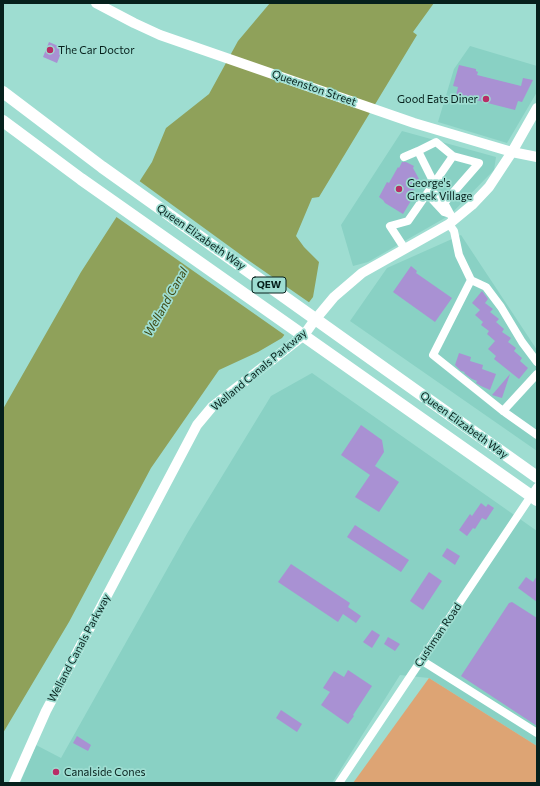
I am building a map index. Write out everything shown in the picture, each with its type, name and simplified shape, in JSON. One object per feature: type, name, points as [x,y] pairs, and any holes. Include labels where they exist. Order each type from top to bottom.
[{"type":"highway","name":"Queen Elizabeth Way","points":[[3,92],[102,167],[537,477]]},
{"type":"highway","name":"Queen Elizabeth Way","points":[[3,121],[81,179],[537,500]]},
{"type":"main road","name":"Queenston Street","points":[[96,3],[134,24],[160,35],[414,123],[537,158]]},
{"type":"main road","name":"Welland Canals Parkway","points":[[14,783],[46,711],[197,425],[212,406],[304,335],[334,297],[362,273],[404,249],[472,205],[489,187],[512,152],[537,108]]},
{"type":"street","points":[[404,157],[436,142],[453,156],[479,163],[444,203]]},
{"type":"street","points":[[418,151],[432,189],[448,209],[459,255],[471,280],[486,287],[537,362]]},
{"type":"street","points":[[404,249],[390,226],[408,221],[432,189],[453,156]]},
{"type":"street","points":[[432,189],[431,198],[451,219]]},
{"type":"street","points":[[471,280],[433,355],[503,411],[537,435]]},
{"type":"street","points":[[503,411],[537,374]]},
{"type":"street","name":"Cushman Road","points":[[339,783],[537,487]]},
{"type":"street","points":[[421,660],[537,733]]},
{"type":"shaded area","points":[[470,46],[537,66],[537,92],[507,143],[438,122],[454,69]]},
{"type":"shaded area","points":[[402,131],[496,157],[494,170],[450,215],[368,262],[353,266],[341,225]]},
{"type":"shaded area","points":[[461,235],[537,350],[537,451],[350,321],[387,268]]},
{"type":"shaded area","points":[[312,373],[537,531],[537,746],[429,678],[400,675],[332,783],[20,783],[36,745],[61,758],[188,532],[271,396]]},
{"type":"shaded area","points":[[429,678],[537,746],[537,783],[353,783]]},
{"type":"water","name":"Welland Canal","points":[[270,3],[434,3],[413,32],[417,35],[319,197],[312,198],[296,236],[304,247],[319,262],[313,297],[282,338],[258,352],[219,370],[151,468],[69,622],[3,733],[3,409],[81,272],[152,162],[166,128],[209,94],[238,41]]},
{"type":"pier","points":[[138,180],[310,303],[286,336],[115,216]]},
{"type":"building","points":[[49,42],[63,48],[57,63],[43,57]]},
{"type":"building","points":[[459,65],[476,69],[478,72],[477,75],[521,86],[523,78],[533,80],[522,102],[518,101],[515,110],[456,95],[458,87],[453,86]]},
{"type":"building","name":"George's Greek Village","points":[[402,162],[406,162],[414,166],[413,168],[419,179],[411,195],[412,199],[403,214],[385,203],[379,197],[387,182],[389,183]]},
{"type":"building","points":[[411,266],[417,271],[416,273],[452,298],[435,322],[393,292]]},
{"type":"building","points":[[482,291],[488,299],[485,303],[493,309],[490,312],[499,319],[496,322],[504,329],[502,332],[511,338],[508,342],[516,348],[514,351],[522,358],[520,361],[528,368],[519,379],[494,359],[496,356],[488,349],[495,341],[487,334],[489,331],[481,325],[483,322],[475,315],[480,310],[472,303]]},
{"type":"building","points":[[459,353],[471,357],[470,361],[483,365],[482,369],[496,374],[490,390],[476,383],[477,381],[464,373],[465,372],[461,371],[455,365]]},
{"type":"building","points":[[510,374],[502,398],[492,395]]},
{"type":"building","points":[[361,425],[382,440],[384,452],[375,466],[399,482],[379,512],[355,497],[370,475],[341,455]]},
{"type":"building","points":[[481,503],[486,507],[488,504],[494,508],[486,520],[482,518],[475,529],[473,528],[467,536],[459,530],[470,514],[472,516]]},
{"type":"building","points":[[355,525],[409,560],[401,572],[347,537]]},
{"type":"building","points":[[447,548],[460,556],[455,565],[442,556]]},
{"type":"building","points":[[291,564],[350,603],[348,607],[361,616],[356,623],[343,614],[338,622],[278,582]]},
{"type":"building","points":[[429,572],[442,581],[423,610],[410,601]]},
{"type":"building","points":[[537,576],[537,602],[518,588],[526,577],[533,582]]},
{"type":"building","points":[[512,602],[537,618],[537,726],[461,676],[509,603]]},
{"type":"building","points":[[372,630],[380,635],[372,648],[363,642]]},
{"type":"building","points":[[388,637],[400,644],[395,651],[384,644]]},
{"type":"building","points":[[348,670],[372,686],[348,724],[321,705],[330,692],[323,688],[334,671],[344,677]]},
{"type":"building","points":[[281,710],[302,724],[297,732],[276,718]]},
{"type":"building","points":[[77,736],[91,745],[88,751],[73,743]]},
{"type":"place","name":"The Car Doctor","points":[[50,50]]},
{"type":"place","name":"Good Eats Diner","points":[[486,99]]},
{"type":"place","name":"George's Greek Village","points":[[399,189]]},
{"type":"place","name":"Canalside Cones","points":[[56,772]]}]
